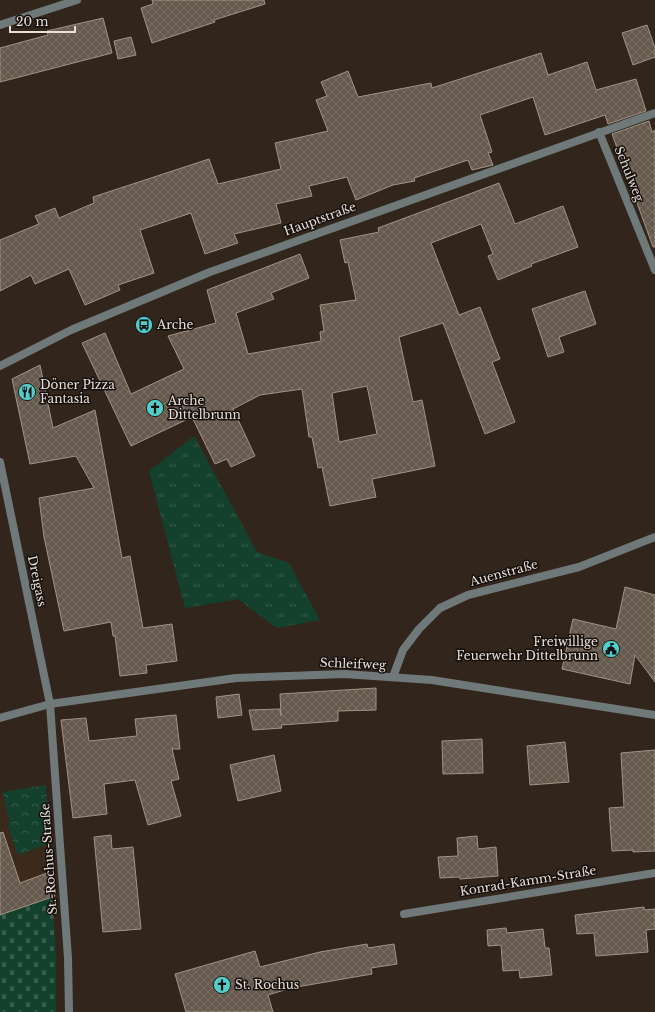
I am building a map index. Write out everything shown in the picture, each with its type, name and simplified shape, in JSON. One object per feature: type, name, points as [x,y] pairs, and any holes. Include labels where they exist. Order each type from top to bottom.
[{"type":"street","points":[[0,25],[77,0]]},
{"type":"street","name":"Hauptstraße","points":[[0,366],[71,330],[210,272],[655,113]]},
{"type":"street","name":"Schulweg","points":[[599,132],[655,270]]},
{"type":"street","name":"Dreigass","points":[[0,462],[50,704]]},
{"type":"street","name":"Auenstraße","points":[[394,677],[403,650],[419,629],[440,608],[468,595],[579,567],[655,537]]},
{"type":"street","name":"Schleifweg","points":[[0,718],[50,704],[236,678],[344,674],[432,680],[655,715]]},
{"type":"street","name":"St.-Rochus-Straße","points":[[50,704],[68,958],[69,1012]]},
{"type":"street","name":"Konrad-Kamm-Straße","points":[[404,914],[655,872]]},
{"type":"shaded area","points":[[46,785],[52,896],[0,915],[0,794]]},
{"type":"green space","points":[[194,436],[257,552],[289,563],[320,620],[277,628],[238,599],[185,608],[149,471]]},
{"type":"green space","points":[[46,785],[50,843],[18,855],[8,826],[9,820],[3,792]]},
{"type":"green space","points":[[52,896],[56,955],[56,1012],[0,1012],[0,915]]},
{"type":"building","points":[[152,0],[264,0],[265,4],[214,20],[215,22],[152,43],[141,8],[153,4]]},
{"type":"building","points":[[103,18],[112,53],[0,82],[0,48],[48,35],[47,31]]},
{"type":"building","points":[[647,25],[655,48],[655,57],[633,65],[622,33]]},
{"type":"building","points":[[131,37],[136,55],[118,59],[114,41]]},
{"type":"building","points":[[541,53],[548,75],[587,62],[596,90],[636,79],[646,111],[608,124],[605,115],[545,135],[533,97],[480,115],[492,152],[488,153],[493,165],[472,170],[468,160],[414,178],[415,181],[393,185],[356,200],[347,177],[309,186],[312,196],[276,204],[281,223],[234,234],[238,243],[205,254],[191,213],[140,230],[154,273],[118,285],[120,290],[85,305],[69,269],[35,284],[31,275],[0,291],[0,240],[39,224],[35,216],[55,208],[59,218],[94,203],[93,197],[209,159],[218,184],[281,169],[275,143],[328,131],[316,100],[327,96],[321,82],[348,71],[358,97],[431,83],[432,88]]},
{"type":"building","points":[[649,121],[652,132],[655,130],[655,247],[653,247],[612,134]]},
{"type":"building","points":[[499,183],[515,224],[563,206],[578,247],[531,264],[532,266],[498,280],[488,256],[493,254],[481,224],[431,243],[459,315],[480,307],[500,359],[492,362],[515,422],[485,434],[443,323],[399,337],[413,402],[422,400],[435,466],[372,479],[376,497],[330,506],[322,467],[318,468],[312,437],[309,437],[302,389],[260,395],[233,409],[255,456],[231,467],[227,459],[215,464],[192,417],[131,446],[82,343],[105,333],[131,394],[184,369],[168,336],[216,323],[207,290],[300,254],[309,278],[271,293],[274,299],[236,313],[248,354],[321,341],[320,332],[324,331],[320,305],[356,300],[348,262],[345,263],[340,240],[379,232],[378,228]],"holes":[[[367,386],[377,434],[339,442],[332,393]]]},
{"type":"building","points":[[585,291],[596,324],[559,337],[564,352],[548,357],[532,309]]},
{"type":"building","points":[[40,365],[53,428],[95,410],[122,558],[130,556],[143,628],[172,624],[177,661],[146,665],[147,673],[120,676],[115,636],[113,636],[111,622],[64,631],[44,537],[39,498],[94,488],[76,456],[30,464],[12,379]]},
{"type":"building","name":"Freiwillige Feuerwehr Dittelbrunn","points":[[625,587],[655,595],[655,682],[635,655],[630,684],[562,669],[573,619],[616,629]]},
{"type":"building","points":[[376,688],[376,710],[338,711],[338,721],[281,725],[282,728],[253,730],[249,710],[280,709],[281,716],[280,694]]},
{"type":"building","points":[[239,694],[242,715],[218,718],[216,697]]},
{"type":"building","points":[[176,715],[180,749],[172,749],[179,779],[171,781],[181,816],[148,825],[135,780],[104,784],[107,814],[73,818],[61,720],[86,718],[89,741],[137,736],[135,719]]},
{"type":"building","points":[[482,739],[483,773],[443,774],[442,741]]},
{"type":"building","points":[[565,742],[569,782],[530,785],[527,746]]},
{"type":"building","points":[[655,750],[655,851],[612,851],[609,808],[624,807],[621,753]]},
{"type":"building","points":[[274,755],[281,791],[238,801],[230,765]]},
{"type":"building","points":[[3,832],[20,883],[47,873],[55,896],[0,915],[0,833]]},
{"type":"building","points":[[111,835],[112,849],[133,847],[141,929],[103,932],[94,837]]},
{"type":"building","points":[[477,836],[478,849],[496,847],[498,876],[460,879],[459,877],[440,878],[438,857],[458,856],[457,838]]},
{"type":"building","points":[[644,907],[644,910],[655,909],[655,929],[646,930],[648,952],[596,956],[594,933],[577,934],[575,915]]},
{"type":"building","points":[[506,928],[507,933],[543,929],[545,948],[549,948],[552,975],[520,978],[519,970],[503,971],[501,945],[488,946],[487,930]]},
{"type":"building","points":[[367,944],[368,948],[394,944],[397,964],[371,968],[372,974],[291,988],[268,995],[273,1012],[186,1012],[175,974],[255,951],[260,967],[320,952]]},
{"type":"place","name":"Arche","points":[[144,325]]},
{"type":"place","name":"Döner Pizza Fantasia","points":[[27,392]]},
{"type":"place","name":"Arche Dittelbrunn","points":[[155,408]]},
{"type":"place","name":"Freiwillige Feuerwehr Dittelbrunn","points":[[611,649]]},
{"type":"place","name":"St. Rochus","points":[[222,985]]}]
